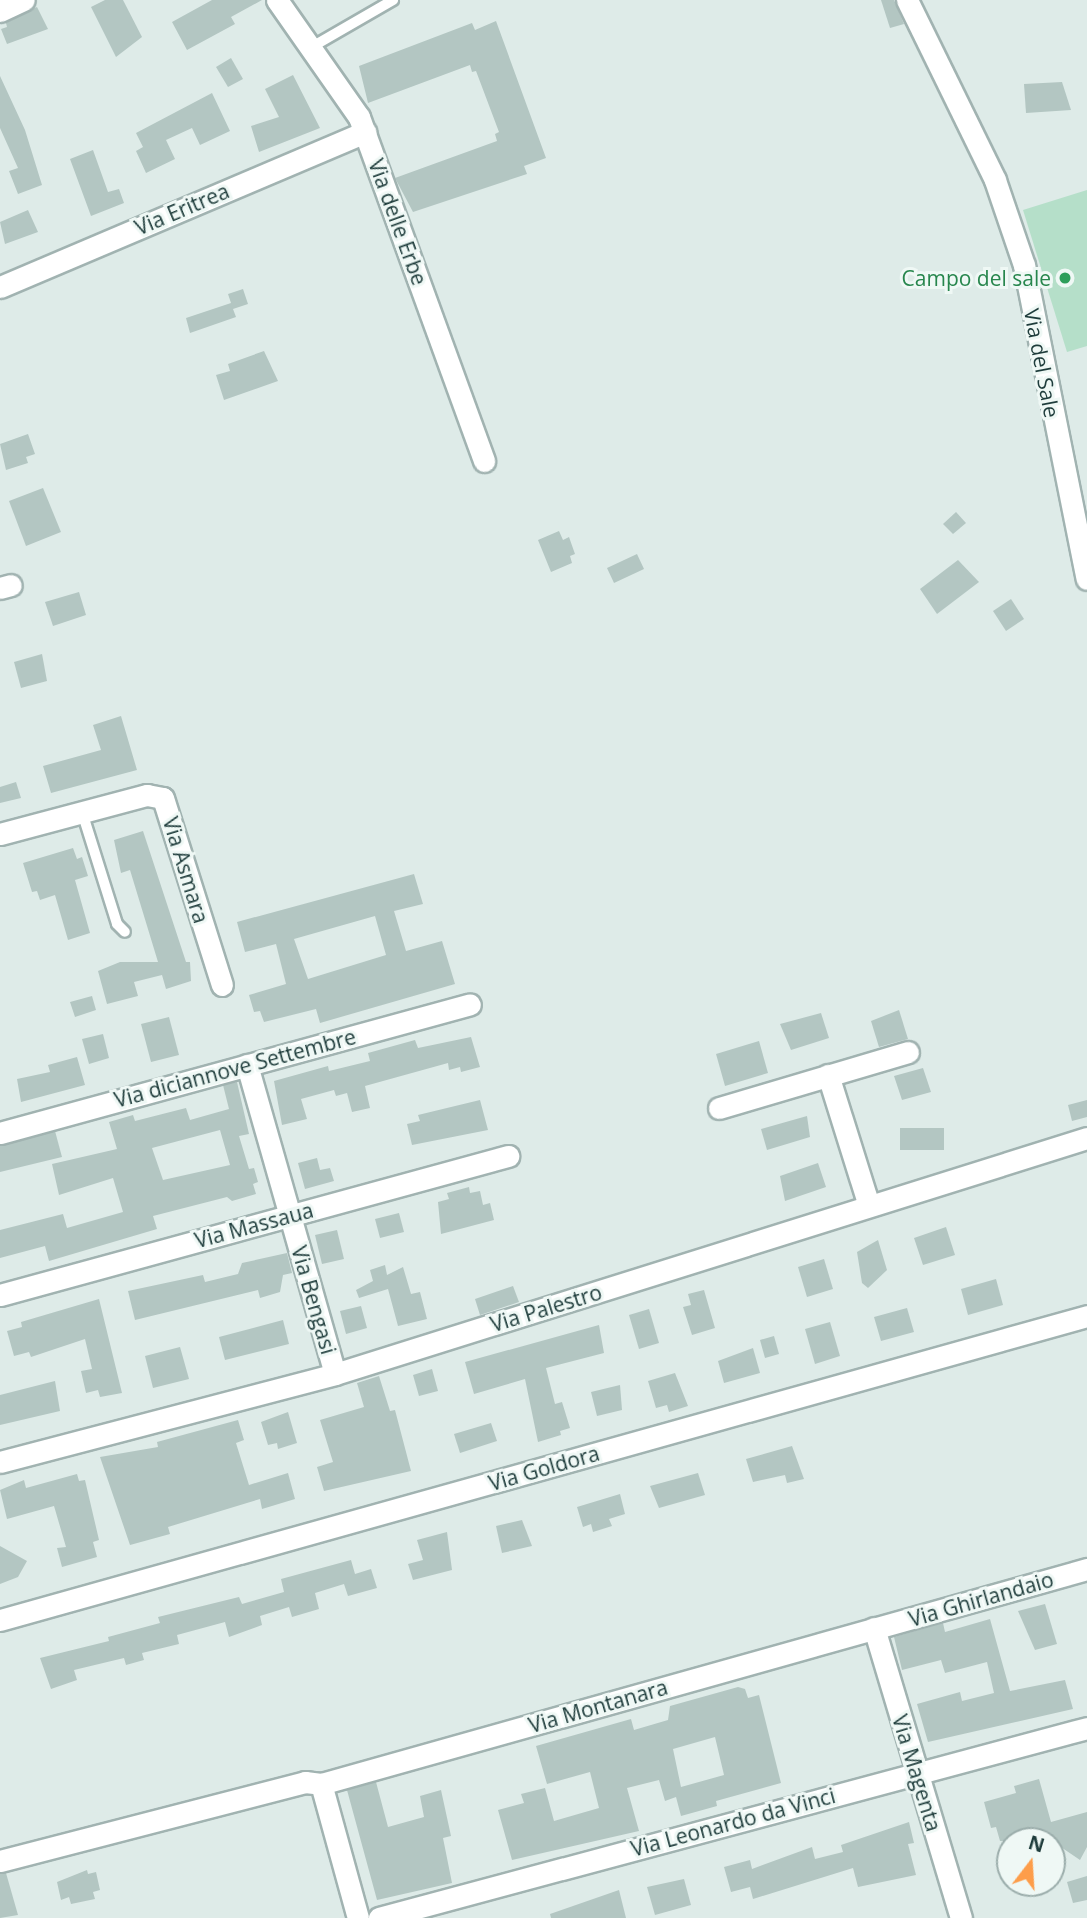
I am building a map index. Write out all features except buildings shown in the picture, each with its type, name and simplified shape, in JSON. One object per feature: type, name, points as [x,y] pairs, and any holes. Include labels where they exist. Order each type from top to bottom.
[{"type":"street","points":[[0,11],[24,0]]},
{"type":"street","name":"Via del Sale","points":[[907,0],[995,180],[1024,265],[1087,579]]},
{"type":"street","name":"Via delle Erbe","points":[[284,3],[365,132],[484,461]]},
{"type":"street","name":"Via Eritrea","points":[[0,287],[365,132]]},
{"type":"street","name":"Via Asmara","points":[[0,834],[147,795],[163,798],[222,985]]},
{"type":"street","name":"Via diciannove Settembre","points":[[0,1133],[470,1004]]},
{"type":"street","points":[[719,1108],[908,1052]]},
{"type":"street","name":"Via Bengasi","points":[[247,1065],[335,1374]]},
{"type":"street","points":[[828,1076],[869,1206]]},
{"type":"street","name":"Via Palestro","points":[[0,1462],[335,1374],[1087,1138]]},
{"type":"street","name":"Via Massaua","points":[[0,1295],[508,1156]]},
{"type":"street","name":"Via Goldora","points":[[0,1620],[1087,1316]]},
{"type":"street","name":"Via Ghirlandaio","points":[[874,1628],[1087,1569]]},
{"type":"street","name":"Via Magenta","points":[[874,1628],[961,1918]]},
{"type":"street","name":"Via Montanara","points":[[0,1861],[305,1782],[321,1784],[874,1628]]},
{"type":"street","name":"Via Leonardo da Vinci","points":[[379,1918],[1087,1728]]},
{"type":"street","points":[[321,1784],[358,1918]]},
{"type":"lane","points":[[310,48],[393,0]]},
{"type":"lane","points":[[82,812],[117,924],[125,932]]},
{"type":"green space","name":"Campo del sale","points":[[1087,190],[1087,346],[1067,352],[1023,210]]},
{"type":"place","name":"Campo del sale","points":[[1065,278]]}]
